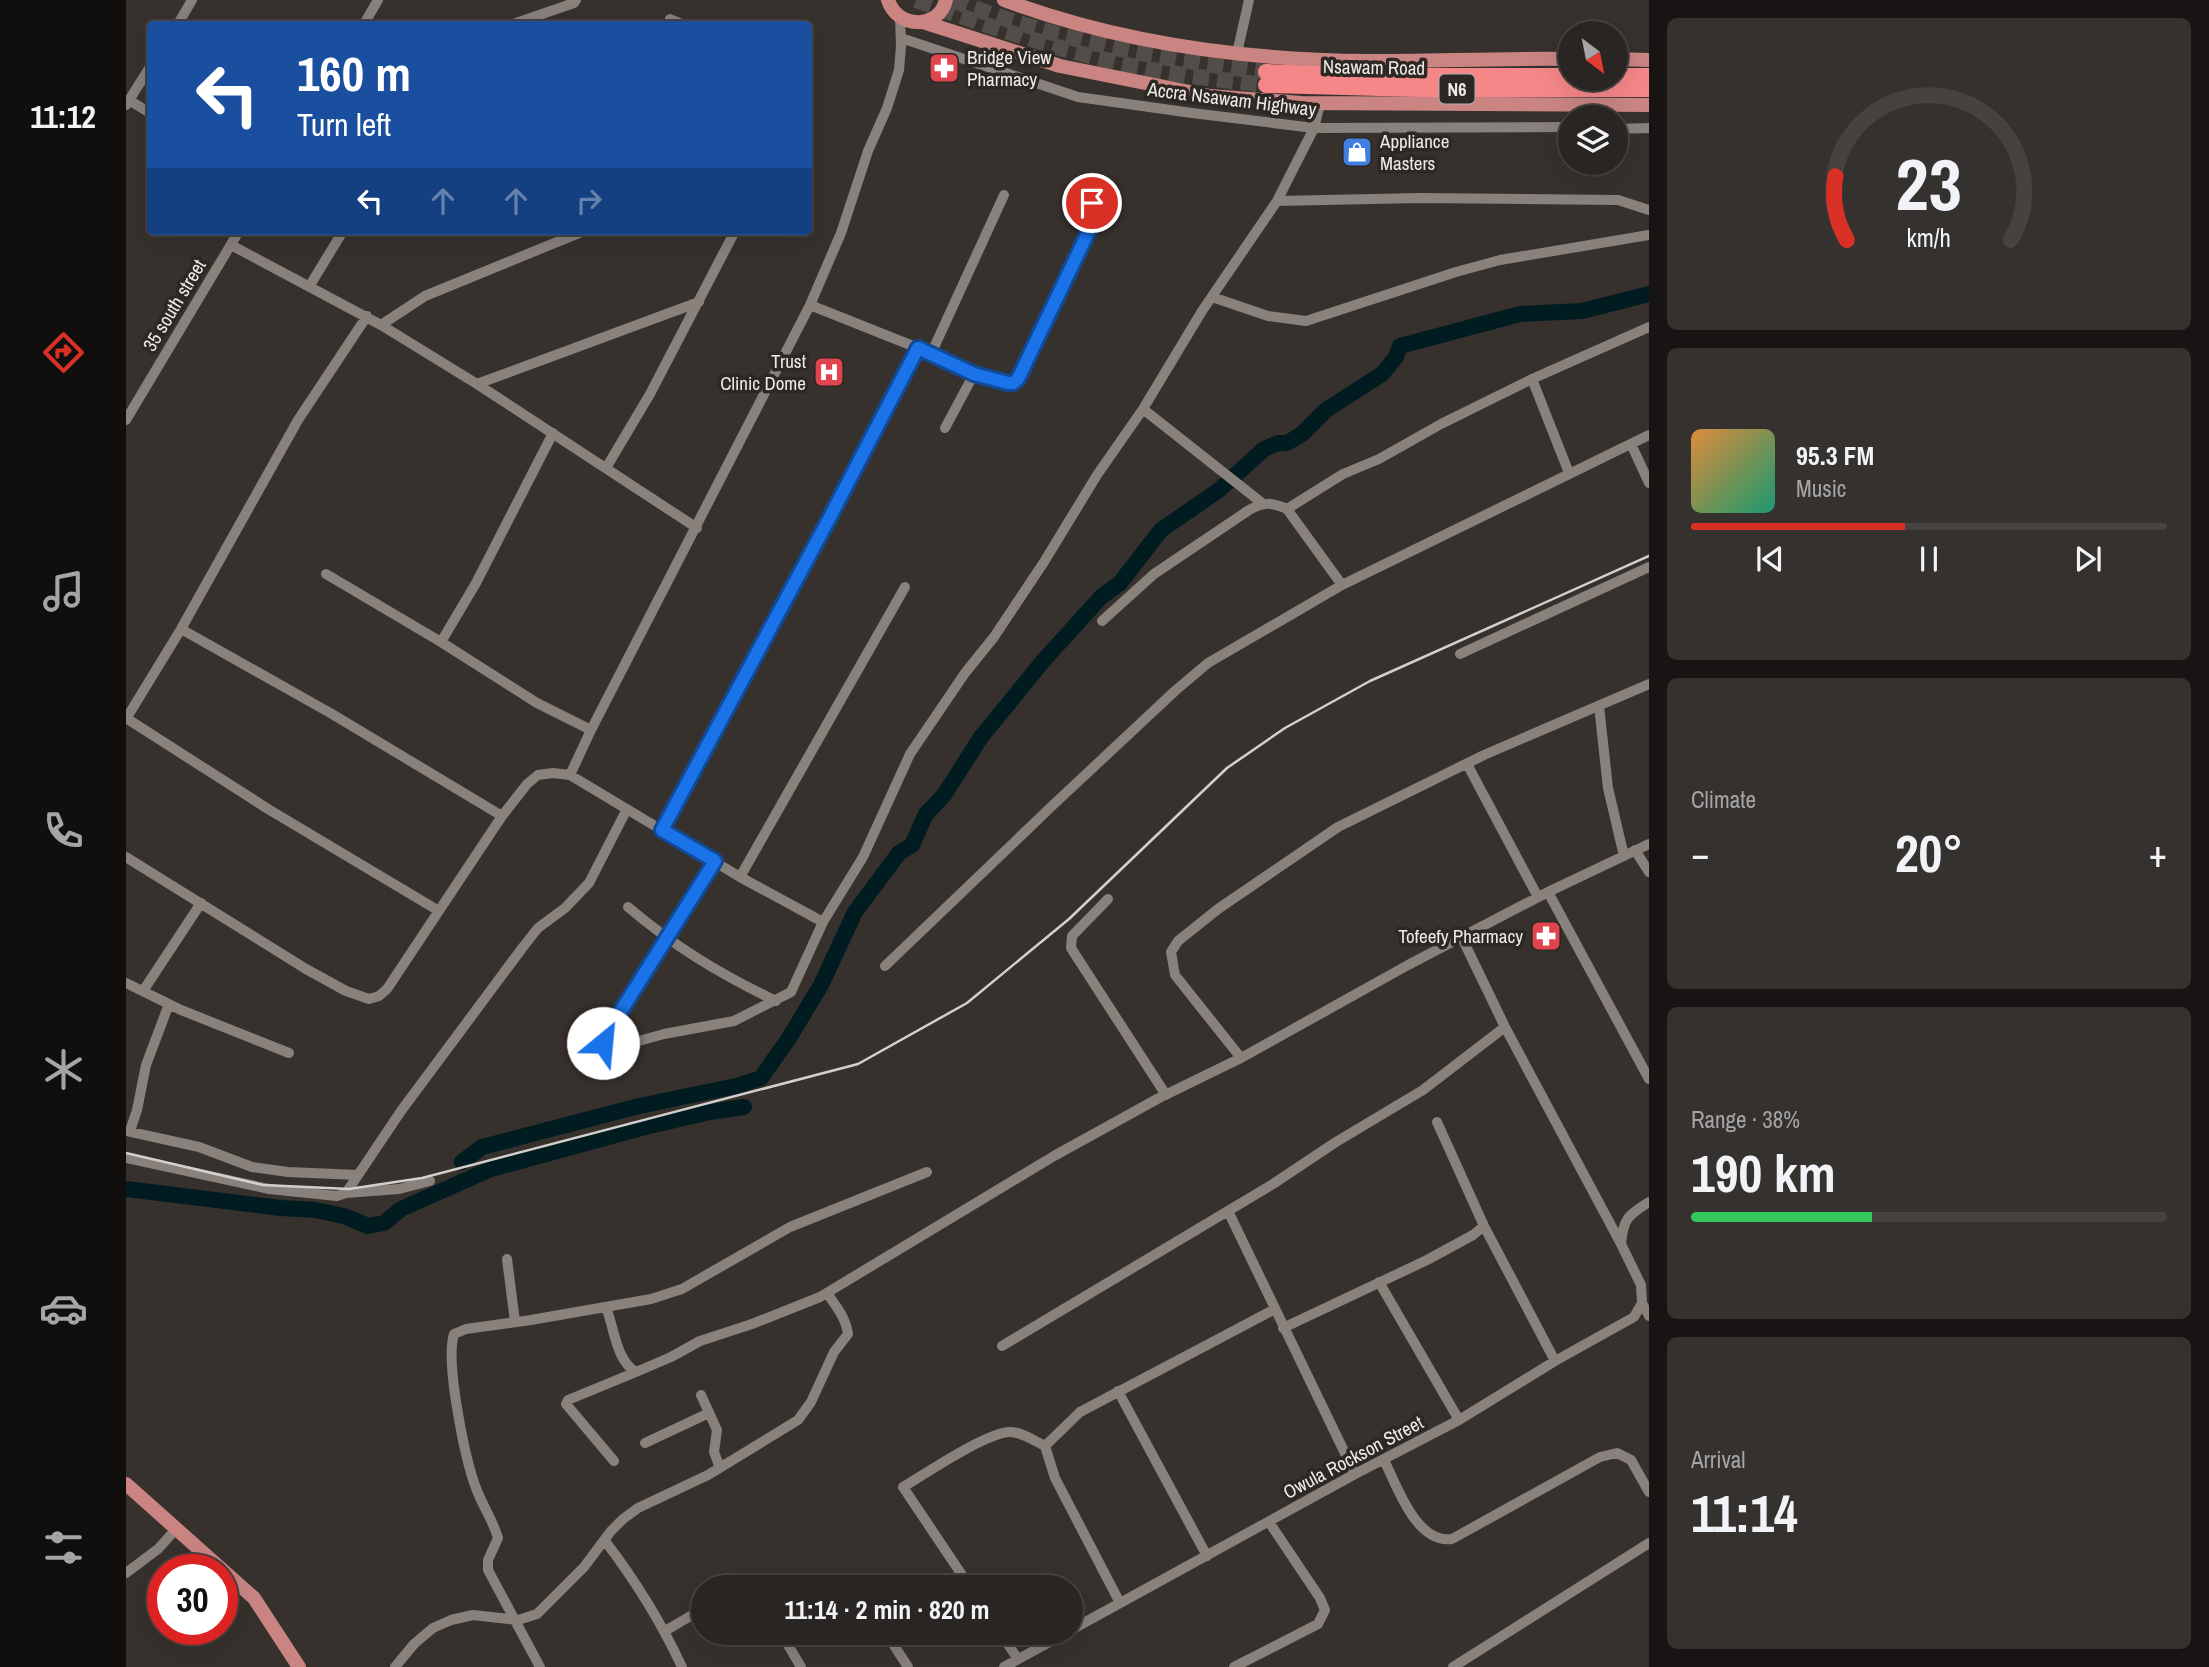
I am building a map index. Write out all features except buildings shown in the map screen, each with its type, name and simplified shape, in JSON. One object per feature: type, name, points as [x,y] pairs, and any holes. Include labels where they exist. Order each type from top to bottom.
[{"type":"highway","name":"Nsawam Road","points":[[1558,76],[1266,79],[1431,89],[1558,89]]},
{"type":"highway","points":[[1628,76],[1649,76]]},
{"type":"highway","name":"Nsawam Road","points":[[1628,89],[1649,89]]},
{"type":"main road","points":[[874,0],[921,23],[1060,66],[1210,96],[1320,104],[1649,104]]},
{"type":"main road","points":[[921,23],[938,15],[946,0]]},
{"type":"main road","points":[[1011,1],[1070,22],[1137,38],[1237,53],[1367,61],[1558,59]]},
{"type":"main road","points":[[1628,59],[1649,60]]},
{"type":"main road","points":[[126,1484],[254,1598],[299,1667]]},
{"type":"street","points":[[180,21],[192,0]]},
{"type":"street","points":[[365,21],[378,0]]},
{"type":"street","points":[[522,21],[576,0]]},
{"type":"street","points":[[1237,53],[1250,0]]},
{"type":"street","points":[[570,775],[810,305],[841,233],[899,70],[903,41],[894,9]]},
{"type":"street","points":[[670,19],[675,21]]},
{"type":"street","points":[[903,41],[921,23]]},
{"type":"street","name":"Accra Nsawam Highway","points":[[903,41],[1078,97],[1314,128],[1558,127]]},
{"type":"street","points":[[147,72],[128,102],[147,112]]},
{"type":"street","points":[[715,861],[604,1038],[606,1047],[617,1047],[664,1034],[734,1021],[791,992],[822,922],[863,857],[911,754],[1044,562],[1097,475],[1143,409],[1212,297],[1277,201],[1314,128],[1320,104]]},
{"type":"street","points":[[1628,129],[1649,128]]},
{"type":"street","points":[[810,305],[918,348],[974,374],[1013,383],[1018,379],[1094,220],[1096,211],[1092,203],[1075,193]]},
{"type":"street","points":[[931,354],[1004,195]]},
{"type":"street","points":[[1277,201],[1420,198],[1618,200],[1649,210]]},
{"type":"street","name":"35 south street","points":[[126,420],[237,235]]},
{"type":"street","points":[[309,287],[341,235]]},
{"type":"street","points":[[381,325],[425,296],[574,235]]},
{"type":"street","points":[[606,468],[650,394],[733,235]]},
{"type":"street","points":[[1212,297],[1268,316],[1306,321],[1500,260],[1649,235]]},
{"type":"street","points":[[231,244],[367,316],[477,384],[697,528]]},
{"type":"street","points":[[477,384],[699,302]]},
{"type":"street","points":[[367,316],[298,420],[126,719],[268,809],[439,911]]},
{"type":"street","points":[[1287,509],[1343,474],[1379,459],[1441,424],[1532,379],[1649,327]]},
{"type":"street","points":[[662,830],[918,348]]},
{"type":"street","points":[[945,428],[974,374]]},
{"type":"street","points":[[1532,379],[1569,473]]},
{"type":"street","points":[[1143,409],[1262,503]]},
{"type":"street","points":[[441,642],[476,583],[553,433]]},
{"type":"street","points":[[885,967],[1176,690],[1208,663],[1342,585],[1649,435]]},
{"type":"street","points":[[1631,444],[1649,483]]},
{"type":"street","points":[[1102,621],[1154,574],[1262,503],[1274,503],[1287,509],[1342,585]]},
{"type":"street","points":[[1460,654],[1649,567]]},
{"type":"street","points":[[326,574],[537,703],[591,730]]},
{"type":"street","points":[[740,877],[905,587]]},
{"type":"street","points":[[180,629],[321,708],[502,816]]},
{"type":"street","points":[[1241,1058],[1175,975],[1171,952],[1178,941],[1218,909],[1338,827],[1467,764],[1649,684]]},
{"type":"street","points":[[1599,706],[1608,788],[1624,856]]},
{"type":"street","points":[[1467,764],[1649,1079]]},
{"type":"street","points":[[126,857],[306,969],[346,991],[369,999],[379,996],[387,989],[502,816],[527,784],[538,775],[553,773],[570,775],[740,877],[822,922]]},
{"type":"street","points":[[346,1193],[401,1111],[523,947],[538,928],[565,908],[589,883],[627,809]]},
{"type":"street","points":[[614,1461],[566,1404],[568,1401],[671,1357],[700,1340],[752,1324],[827,1293],[1054,1156],[1166,1094],[1241,1058],[1543,894],[1649,844]]},
{"type":"street","points":[[1635,850],[1649,872]]},
{"type":"street","points":[[1108,899],[1072,936],[1071,948],[1166,1094]]},
{"type":"street","points":[[143,991],[201,902]]},
{"type":"street","points":[[628,906],[666,939],[732,979],[776,1001]]},
{"type":"street","points":[[1462,938],[1621,1244],[1641,1285],[1642,1303],[1649,1316]]},
{"type":"street","points":[[126,983],[169,1004],[289,1053]]},
{"type":"street","points":[[169,1004],[146,1065],[137,1110],[128,1131],[199,1147],[253,1167],[288,1172],[358,1175]]},
{"type":"street","points":[[1002,1346],[1423,1090],[1506,1027]]},
{"type":"street","points":[[1437,1122],[1484,1226],[1555,1361]]},
{"type":"street","points":[[126,1158],[269,1189],[337,1196],[399,1189],[430,1181]]},
{"type":"street","points":[[540,1667],[488,1570],[488,1560],[498,1538],[476,1487],[464,1443],[453,1373],[452,1339],[458,1331],[651,1299],[682,1289],[790,1227],[927,1172]]},
{"type":"street","points":[[1621,1244],[1623,1226],[1631,1213],[1649,1202]]},
{"type":"street","points":[[1228,1211],[1355,1474]]},
{"type":"street","points":[[1283,1328],[1427,1260],[1484,1226]]},
{"type":"street","points":[[507,1259],[515,1322]]},
{"type":"street","points":[[1379,1282],[1459,1420]]},
{"type":"street","points":[[396,1667],[433,1628],[451,1620],[473,1615],[513,1620],[526,1619],[537,1614],[551,1602],[617,1525],[638,1508],[720,1468],[798,1420],[811,1402],[834,1352],[848,1334],[841,1312],[827,1293]]},
{"type":"street","name":"Owula Rockson Street","points":[[1083,1624],[1355,1474],[1459,1420],[1555,1361],[1634,1317],[1642,1303]]},
{"type":"street","points":[[606,1307],[622,1356],[629,1368],[636,1372]]},
{"type":"street","points":[[1045,1446],[1080,1412],[1275,1309]]},
{"type":"street","points":[[1118,1391],[1207,1556]]},
{"type":"street","points":[[701,1395],[717,1430],[714,1452],[720,1468]]},
{"type":"street","points":[[646,1443],[709,1413]]},
{"type":"street","points":[[962,1575],[903,1487],[955,1456],[1004,1433],[1020,1433],[1045,1446],[1055,1478],[1121,1604]]},
{"type":"street","points":[[1384,1460],[1423,1531],[1442,1541],[1452,1539],[1600,1457],[1617,1453],[1631,1460],[1649,1492]]},
{"type":"street","points":[[1234,1667],[1318,1624],[1325,1610],[1320,1598],[1269,1522]]},
{"type":"street","points":[[126,1573],[158,1549],[177,1528]]},
{"type":"street","points":[[605,1541],[640,1590],[665,1631],[682,1667]]},
{"type":"street","points":[[1453,1667],[1648,1547]]},
{"type":"street","points":[[665,1631],[691,1616]]},
{"type":"street","points":[[788,1645],[801,1667]]},
{"type":"street","points":[[894,1645],[908,1667]]},
{"type":"street","points":[[1008,1645],[1018,1659]]},
{"type":"street","name":"Owula Rockson Street","points":[[1004,1667],[1044,1645]]},
{"type":"waterway","points":[[462,1162],[482,1147],[639,1106],[736,1086],[761,1078],[821,985],[855,912],[899,853],[912,845],[926,814],[944,795],[981,737],[1044,660],[1101,597],[1120,583],[1161,530],[1219,490],[1264,449],[1278,443],[1287,443],[1302,434],[1326,410],[1382,374],[1396,357],[1400,346],[1520,314],[1582,311],[1649,294]]},
{"type":"waterway","points":[[126,1189],[315,1210],[344,1216],[368,1226],[384,1223],[401,1209],[491,1169],[645,1127],[744,1107]]},
{"type":"waterway","points":[[458,1176],[464,1182]]},
{"type":"tunnel","points":[[916,0],[1023,37],[1104,60],[1165,72],[1266,85]]},
{"type":"tunnel","points":[[952,0],[1030,26],[1107,46],[1266,72]]},
{"type":"railway","points":[[126,1153],[263,1185],[349,1189],[422,1178],[858,1064],[967,1003],[1069,919],[1227,768],[1285,728],[1370,681],[1649,556]]},
{"type":"place","name":"Bridge View Pharmacy","points":[[944,68]]},
{"type":"place","name":"Appliance Masters","points":[[1357,152]]},
{"type":"place","name":"Trust Clinic Dome","points":[[829,372]]},
{"type":"place","name":"Tofeefy Pharmacy","points":[[1546,936]]},
{"type":"route","points":[[603,1043],[715,861],[662,830],[918,348],[974,374],[1008,383],[1018,379],[1094,220],[1096,211],[1092,203]]}]
